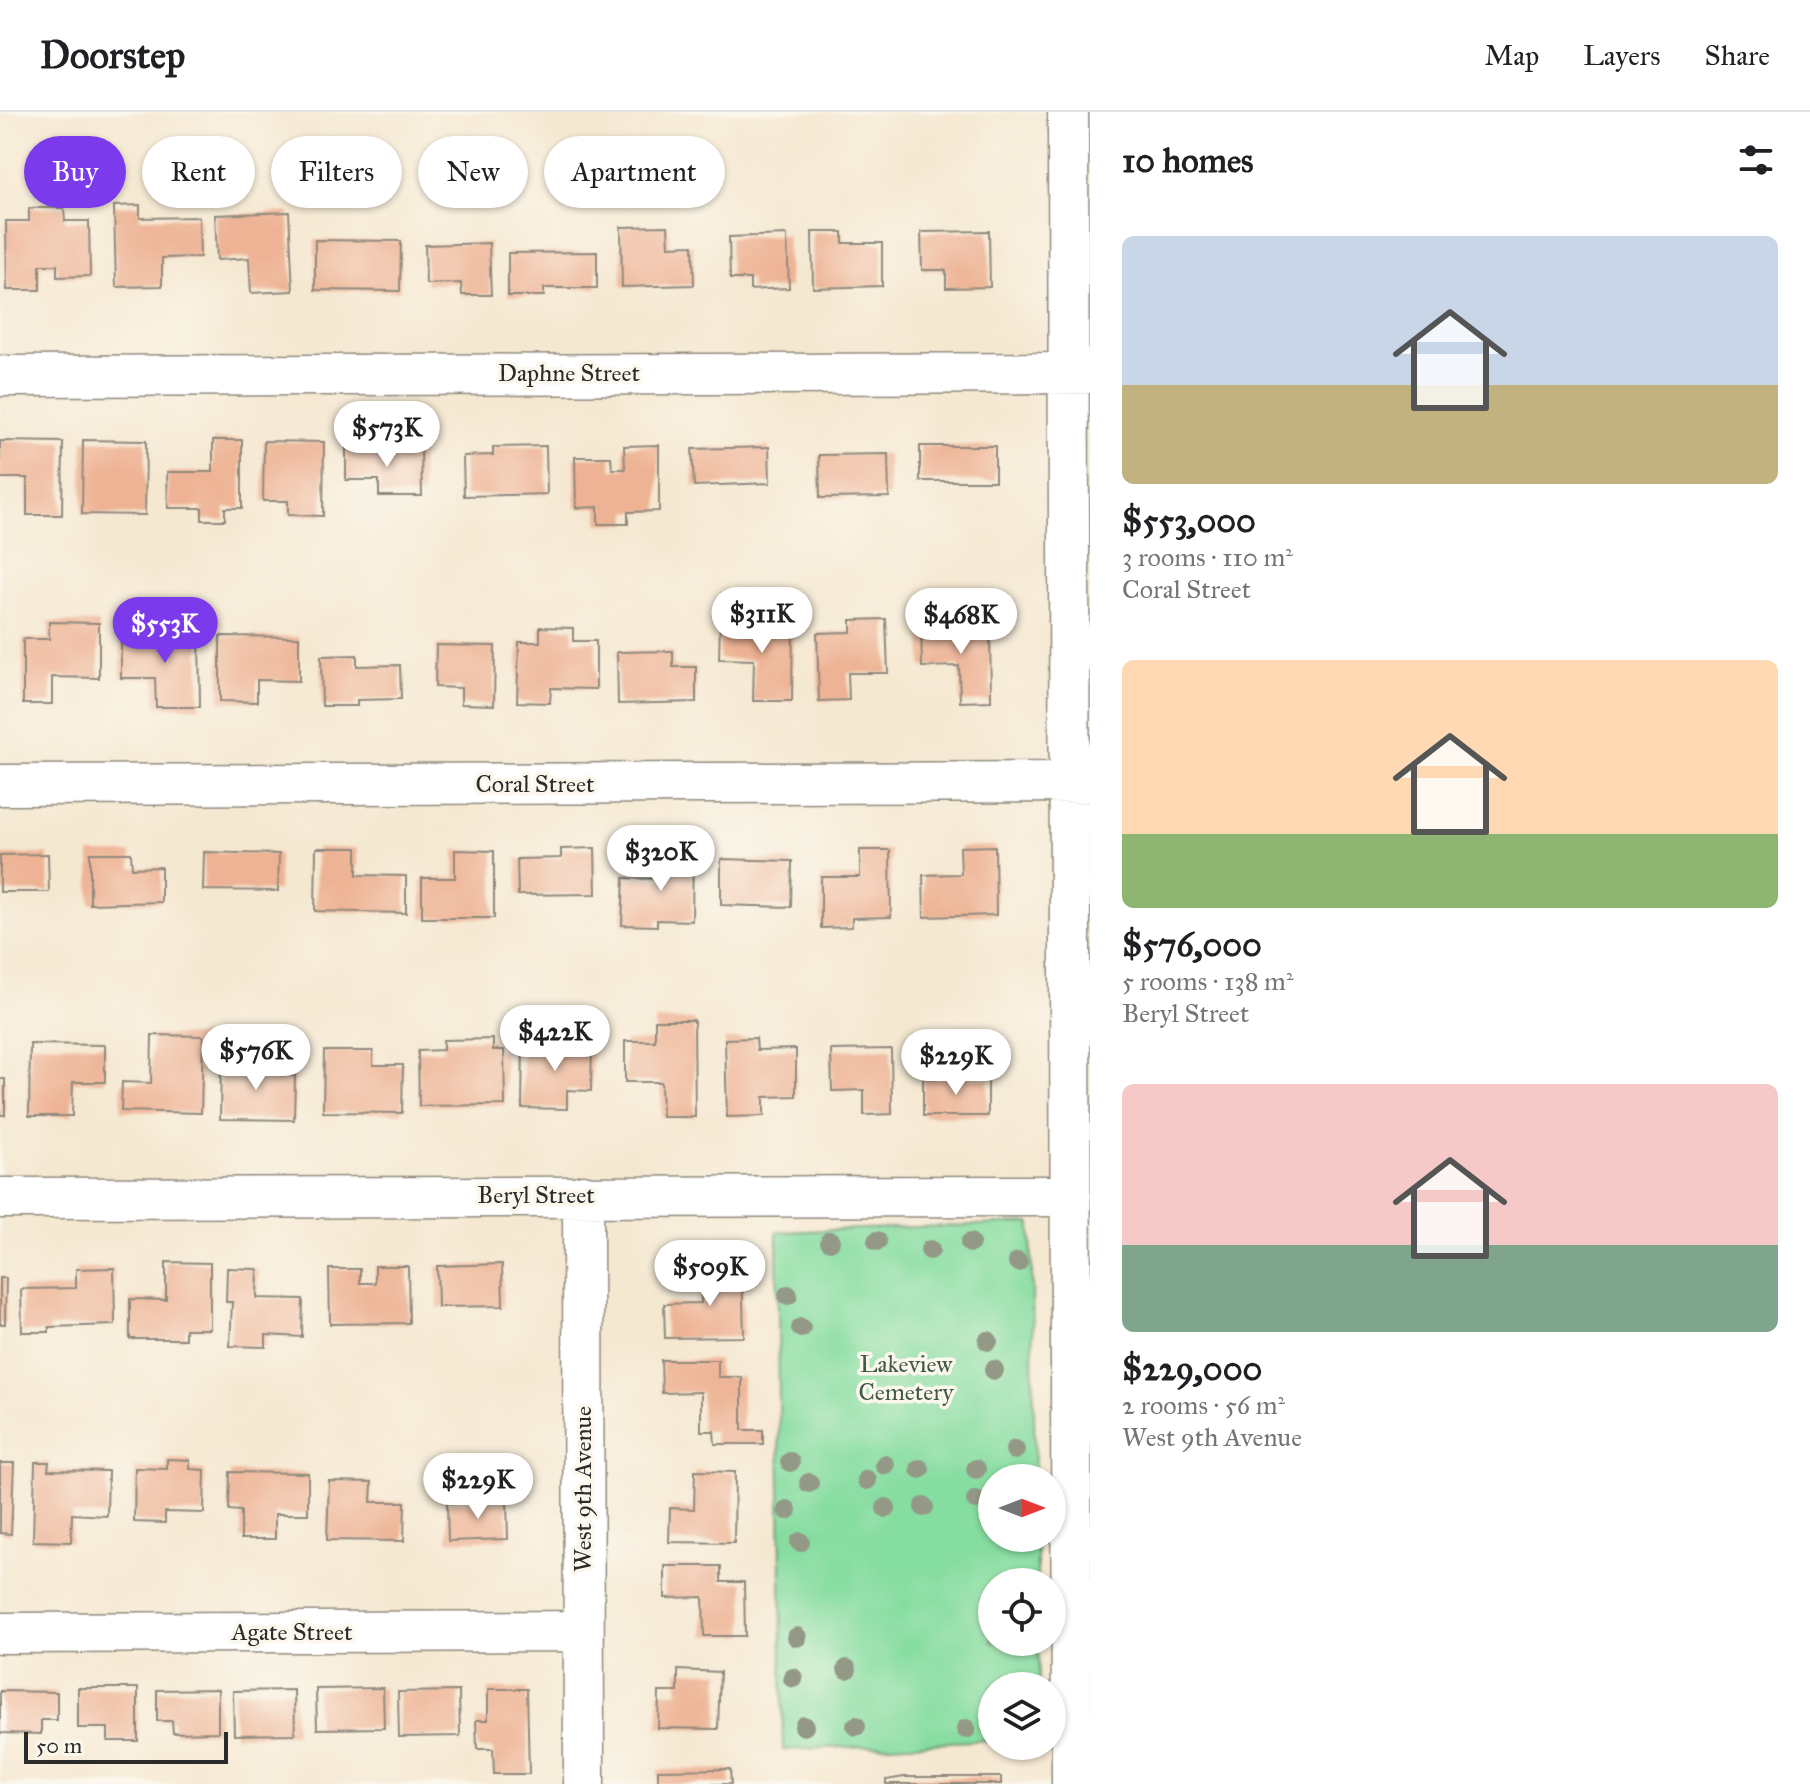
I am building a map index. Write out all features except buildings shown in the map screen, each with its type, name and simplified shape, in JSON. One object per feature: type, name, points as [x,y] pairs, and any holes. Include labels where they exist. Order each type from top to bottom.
[{"type":"street","points":[[1068,112],[1080,300],[1080,783],[1071,1196],[1081,1269],[1081,1513],[1072,1784]]},
{"type":"street","name":"Daphne Street","points":[[0,376],[1080,373]]},
{"type":"street","name":"Coral Street","points":[[0,785],[1080,783]]},
{"type":"street","name":"West 9th Avenue","points":[[583,1195],[584,1784]]},
{"type":"street","name":"Beryl Street","points":[[0,1198],[1071,1196]]},
{"type":"street","name":"Agate Street","points":[[0,1633],[583,1631]]},
{"type":"green space","name":"Lakeview Cemetery","points":[[1031,1223],[1035,1464],[978,1464],[978,1552],[1037,1552],[1037,1568],[978,1568],[978,1656],[1038,1656],[1039,1672],[978,1672],[978,1741],[783,1750],[777,1232]]}]
